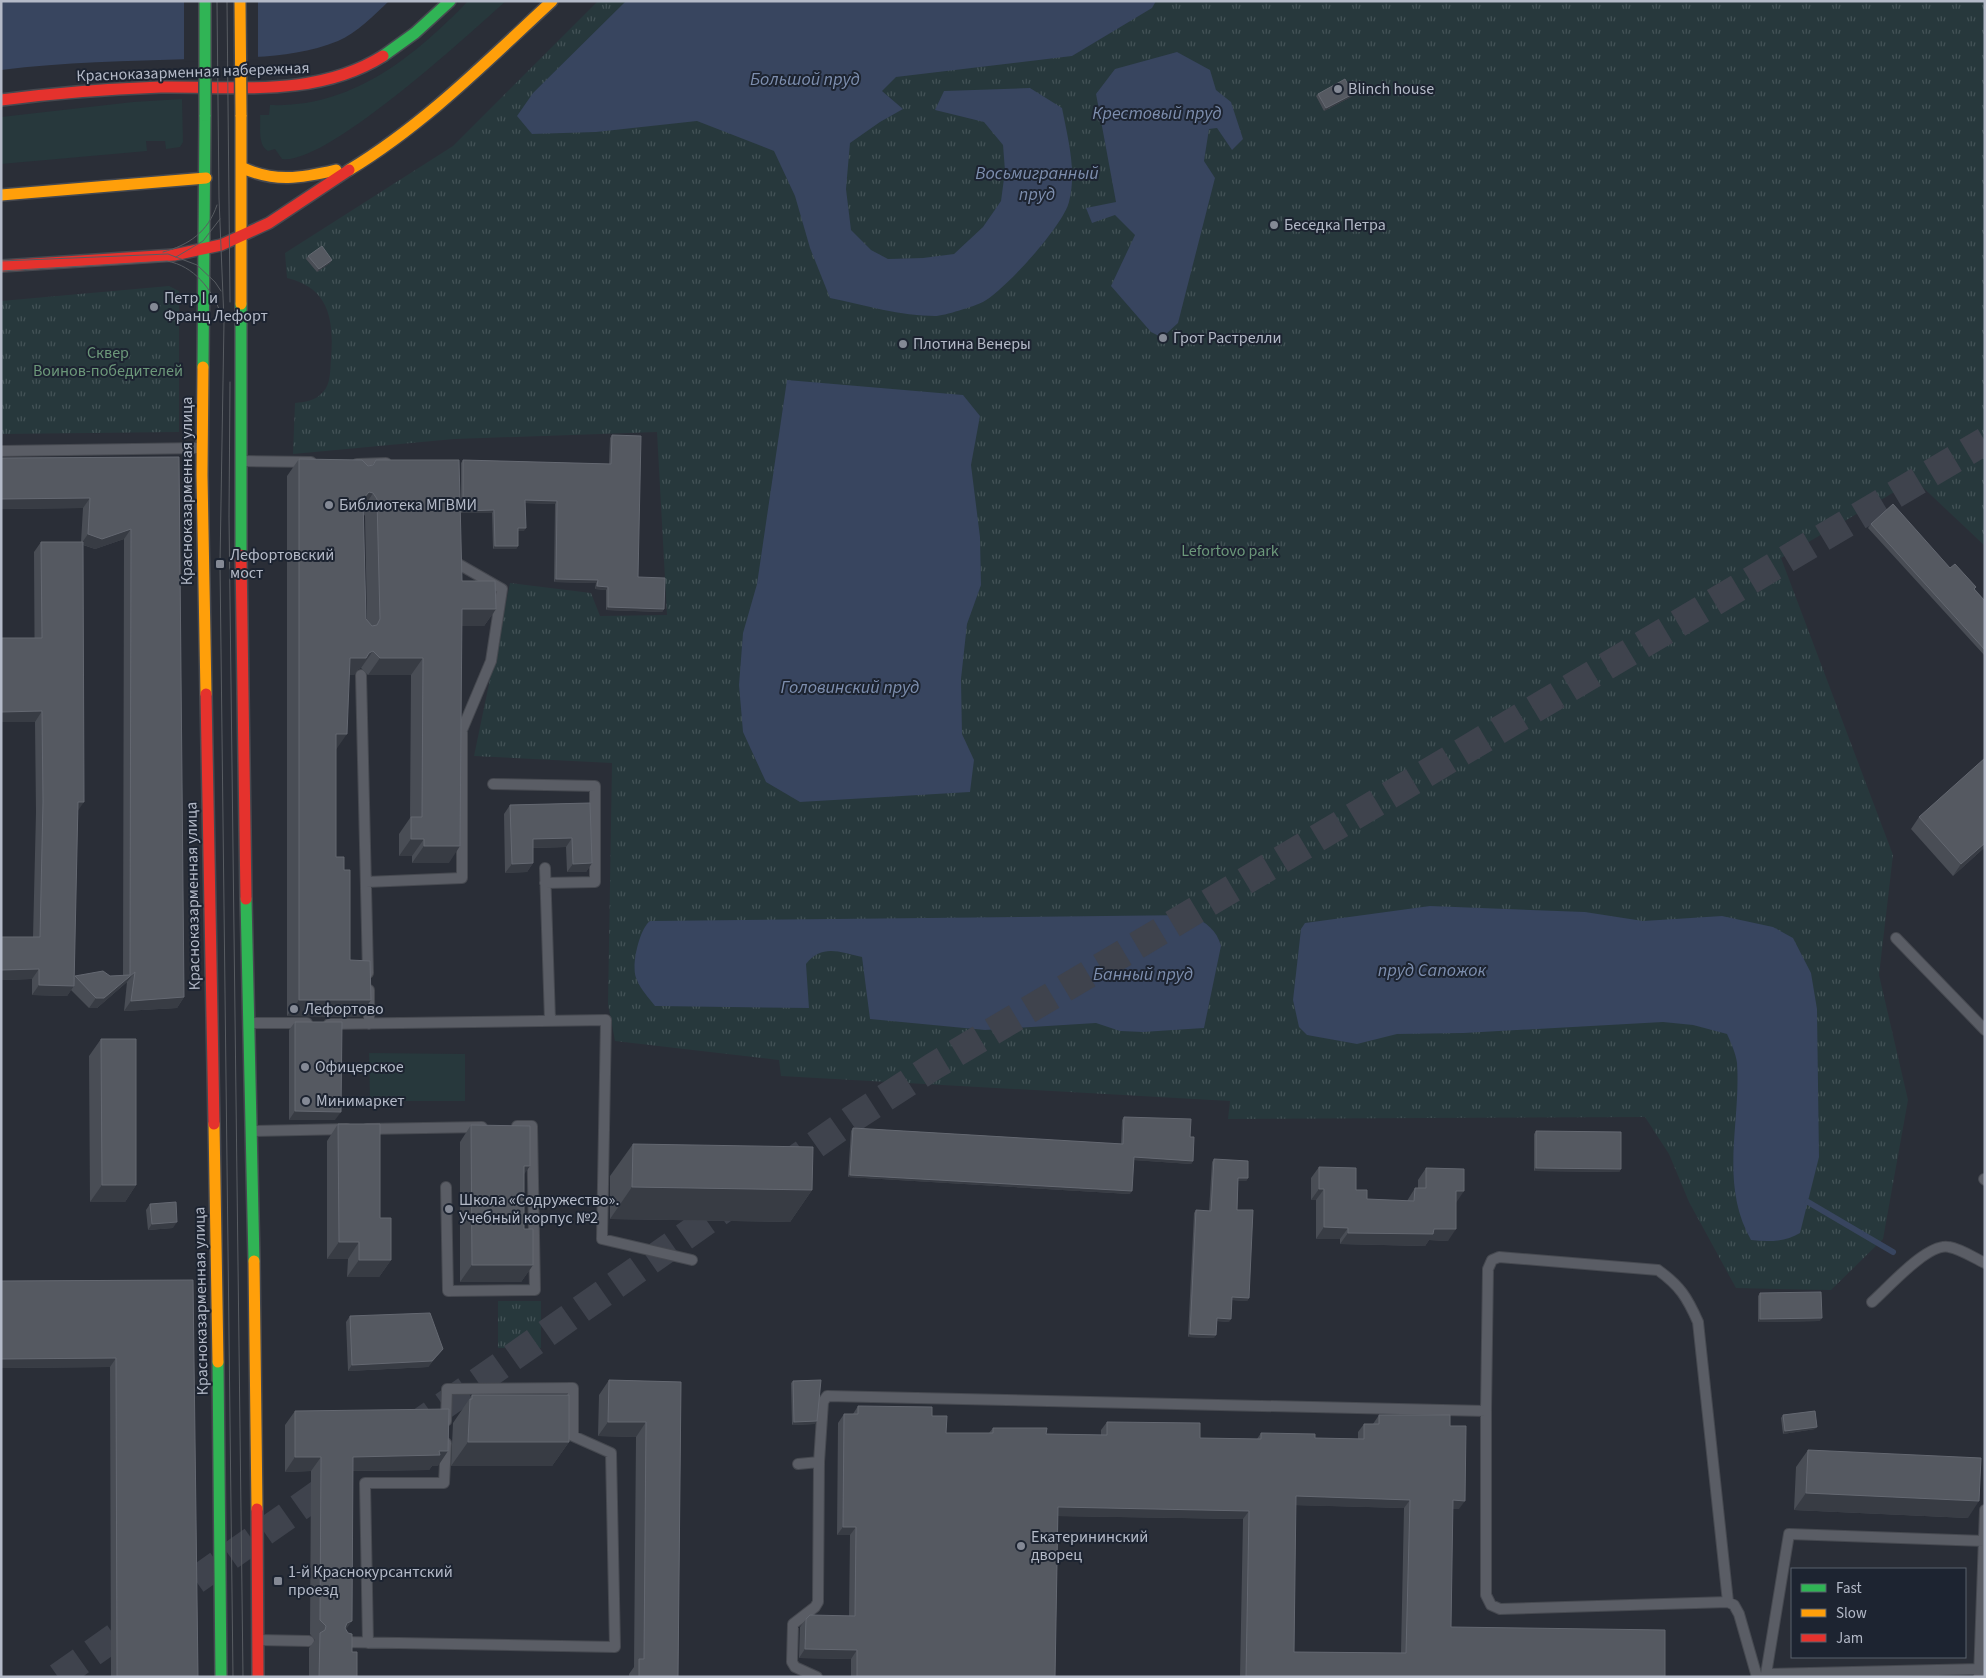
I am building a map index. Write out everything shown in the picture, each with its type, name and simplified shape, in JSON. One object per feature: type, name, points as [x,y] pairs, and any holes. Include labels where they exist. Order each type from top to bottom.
[{"type":"main road","name":"Красноказарменная улица","points":[[205,1],[206,178],[203,250],[202,448],[222,1677]]},
{"type":"main road","points":[[240,1],[241,460],[248,1023],[255,1287],[258,1677]]},
{"type":"main road","name":"Красноказарменная набережная","points":[[1,100],[26,96],[178,87],[276,87],[316,84],[347,75],[376,61],[450,1]]},
{"type":"main road","points":[[1,266],[165,256],[203,250],[269,223],[385,148],[446,98],[552,1]]},
{"type":"main road","points":[[241,167],[255,175],[278,180],[292,180],[355,166]]},
{"type":"main road","points":[[1,195],[206,178]]},
{"type":"lane","points":[[1,451],[202,448]]},
{"type":"lane","points":[[241,460],[321,463]]},
{"type":"lane","points":[[357,476],[352,464],[396,463]]},
{"type":"lane","points":[[366,882],[462,878],[462,730],[491,661],[502,589],[455,562],[455,542]]},
{"type":"lane","points":[[361,675],[369,1024]]},
{"type":"lane","points":[[493,784],[596,786],[595,882],[545,883]]},
{"type":"lane","points":[[545,868],[550,1020]]},
{"type":"lane","points":[[1896,938],[1985,1030]]},
{"type":"lane","points":[[248,1023],[369,1024],[606,1020],[602,1239],[692,1260]]},
{"type":"lane","points":[[250,1131],[532,1126],[535,1290],[448,1291],[446,1187]]},
{"type":"lane","points":[[1872,1302],[1928,1251],[1940,1246],[1951,1247],[1985,1263]]},
{"type":"lane","points":[[1728,1602],[1698,1322],[1688,1300],[1677,1283],[1658,1270],[1499,1256],[1492,1260],[1488,1269],[1486,1411],[1486,1595],[1491,1605],[1500,1609],[1728,1602],[1734,1605],[1739,1614],[1763,1676]]},
{"type":"lane","points":[[342,1642],[368,1643],[615,1648],[611,1453],[573,1436],[573,1388],[448,1389],[444,1483],[365,1483],[368,1643]]},
{"type":"lane","points":[[817,1677],[793,1665],[791,1631],[793,1624],[815,1607],[818,1602],[819,1462],[823,1402],[827,1396],[1486,1411]]},
{"type":"lane","points":[[798,1464],[819,1462]]},
{"type":"lane","points":[[1763,1676],[1979,1673],[1985,1510]]},
{"type":"lane","points":[[1763,1676],[1789,1534],[1984,1541]]},
{"type":"lane","points":[[258,1640],[310,1641]]},
{"type":"green space","points":[[468,1],[506,1],[462,41],[397,95],[362,121],[330,142],[303,156],[282,159],[275,149],[268,151],[262,144],[260,115],[269,115],[270,105],[300,104],[328,98],[380,75],[426,41]]},
{"type":"green space","name":"Lefortovo park","points":[[598,1],[1985,1],[1985,546],[1915,480],[1781,558],[1893,855],[1879,975],[1908,1100],[1883,1239],[1831,1290],[1736,1288],[1689,1202],[1669,1154],[1645,1117],[1228,1119],[1230,1101],[781,1076],[779,1060],[615,1041],[608,1004],[612,763],[474,756],[510,583],[591,593],[600,616],[667,615],[657,432],[454,439],[293,454],[295,403],[313,399],[326,389],[329,381],[332,345],[330,319],[321,298],[301,283],[287,278],[285,253],[453,146]]},
{"type":"green space","points":[[182,99],[183,142],[180,147],[166,149],[165,141],[146,141],[147,151],[1,164],[1,117],[133,102]]},
{"type":"green space","name":"Сквер Воинов-победителей","points":[[169,286],[179,291],[179,432],[1,434],[1,301]]},
{"type":"green space","points":[[369,1053],[465,1054],[465,1101],[370,1101]]},
{"type":"green space","points":[[498,1301],[541,1301],[541,1348],[498,1348]]},
{"type":"water","points":[[1,1],[389,1],[345,38],[302,52],[247,57],[96,62],[1,70]]},
{"type":"water","name":"Большой пруд","points":[[626,1],[1156,1],[1152,8],[1072,56],[896,77],[882,91],[903,109],[850,143],[846,189],[851,230],[871,250],[888,259],[923,258],[954,254],[983,227],[1001,201],[1005,171],[1003,145],[984,122],[935,110],[944,91],[1030,88],[1062,108],[1069,143],[1072,179],[1069,202],[1056,226],[1045,241],[1005,285],[983,302],[939,316],[922,316],[830,298],[810,248],[795,196],[774,151],[697,121],[596,132],[532,134],[517,116],[533,93]]},
{"type":"water","name":"Крестовый пруд","points":[[1177,52],[1210,70],[1216,90],[1231,102],[1243,139],[1232,150],[1217,128],[1209,129],[1204,161],[1215,178],[1178,323],[1165,335],[1159,336],[1151,332],[1111,286],[1135,235],[1115,215],[1092,223],[1086,208],[1116,202],[1096,94],[1115,69]]},
{"type":"water","name":"Головинский пруд","points":[[787,380],[963,395],[980,416],[971,465],[980,537],[981,585],[967,624],[961,679],[962,734],[974,760],[970,792],[800,802],[766,782],[743,732],[739,685],[743,633],[757,584]]},
{"type":"water","name":"пруд Сапожок","points":[[1430,906],[1585,912],[1643,921],[1722,916],[1773,927],[1793,938],[1811,973],[1817,1009],[1819,1157],[1800,1233],[1776,1241],[1751,1240],[1741,1219],[1734,1175],[1737,1063],[1727,1034],[1693,1025],[1663,1022],[1464,1033],[1397,1034],[1357,1044],[1307,1035],[1299,1027],[1293,1000],[1301,929],[1305,923]]},
{"type":"water","name":"Банный пруд","points":[[1192,915],[1210,928],[1217,936],[1221,946],[1204,1028],[1143,1032],[1120,1031],[1096,1023],[985,1030],[870,1019],[862,957],[831,951],[818,954],[806,964],[809,1008],[655,1006],[635,975],[635,959],[639,940],[650,921]]},
{"type":"pier","points":[[184,1],[258,1],[258,59],[184,62]]},
{"type":"building","name":"Blinch house","points":[[1345,79],[1353,94],[1326,108],[1318,94]]},
{"type":"building","points":[[322,246],[332,260],[319,269],[308,256]]},
{"type":"building","points":[[612,435],[641,436],[638,577],[665,578],[664,609],[608,607],[608,587],[597,586],[598,580],[556,579],[557,501],[525,500],[526,528],[518,528],[518,546],[495,546],[494,510],[463,511],[463,460],[611,464]]},
{"type":"building","points":[[179,457],[184,997],[131,1001],[135,972],[104,998],[96,998],[75,976],[103,971],[110,976],[130,975],[131,529],[102,539],[88,534],[90,498],[1,499],[1,458]]},
{"type":"building","points":[[299,459],[362,460],[368,466],[373,465],[376,460],[459,460],[462,581],[495,581],[496,609],[462,609],[460,846],[424,846],[424,839],[411,839],[411,817],[422,817],[423,658],[380,658],[373,651],[366,658],[350,658],[347,734],[336,734],[336,857],[344,857],[344,870],[350,870],[350,960],[370,961],[371,1000],[299,1000]],"holes":[[[369,492],[373,493],[377,499],[380,619],[377,625],[372,626],[366,619],[363,499]]]},
{"type":"building","points":[[1893,504],[1950,568],[1955,564],[1976,587],[1974,589],[1985,601],[1985,650],[1871,524]]},
{"type":"building","points":[[41,542],[83,542],[84,802],[78,802],[74,986],[39,985],[39,969],[1,970],[1,937],[40,937],[43,802],[42,711],[1,712],[1,638],[42,638]]},
{"type":"building","points":[[1985,758],[1985,843],[1961,864],[1919,817]]},
{"type":"building","points":[[590,803],[592,863],[573,864],[572,838],[533,839],[533,863],[512,864],[510,805]]},
{"type":"building","points":[[295,1022],[342,1022],[341,1112],[295,1111]]},
{"type":"building","points":[[101,1039],[136,1039],[136,1185],[102,1185]]},
{"type":"building","points":[[1124,1117],[1191,1119],[1190,1137],[1194,1137],[1193,1161],[1134,1157],[1132,1191],[850,1175],[853,1128],[1123,1144]]},
{"type":"building","points":[[338,1124],[380,1124],[380,1218],[391,1218],[391,1260],[359,1260],[359,1242],[339,1242]]},
{"type":"building","points":[[471,1125],[530,1126],[530,1166],[524,1166],[524,1229],[533,1229],[533,1265],[472,1265]]},
{"type":"building","points":[[1536,1131],[1621,1132],[1621,1169],[1536,1168]]},
{"type":"building","points":[[633,1144],[813,1147],[812,1190],[632,1187]]},
{"type":"building","points":[[1214,1159],[1248,1161],[1248,1178],[1238,1178],[1237,1210],[1253,1210],[1249,1298],[1232,1297],[1231,1319],[1217,1318],[1216,1335],[1190,1334],[1196,1210],[1211,1211]]},
{"type":"building","points":[[1319,1167],[1356,1168],[1356,1190],[1367,1190],[1367,1199],[1414,1201],[1415,1188],[1426,1188],[1426,1168],[1464,1169],[1464,1191],[1456,1191],[1456,1229],[1434,1229],[1433,1234],[1348,1233],[1348,1228],[1324,1227],[1324,1189],[1319,1189]]},
{"type":"building","points":[[176,1202],[177,1222],[152,1224],[150,1204]]},
{"type":"building","points":[[193,1280],[198,1677],[117,1677],[116,1358],[1,1359],[1,1281]]},
{"type":"building","points":[[1821,1292],[1822,1318],[1760,1319],[1760,1293]]},
{"type":"building","points":[[430,1313],[443,1349],[432,1361],[352,1365],[350,1316]]},
{"type":"building","points":[[609,1380],[681,1382],[678,1677],[639,1677],[639,1659],[644,1659],[646,1422],[608,1422]]},
{"type":"building","points":[[821,1380],[817,1421],[794,1422],[793,1381]]},
{"type":"building","points":[[472,1395],[569,1395],[569,1442],[468,1442],[470,1399],[472,1399]]},
{"type":"building","name":"Екатерининский дворец","points":[[858,1406],[932,1407],[932,1416],[947,1416],[946,1433],[993,1433],[993,1428],[1047,1428],[1046,1434],[1107,1435],[1107,1422],[1200,1423],[1200,1438],[1261,1439],[1261,1433],[1315,1434],[1315,1438],[1364,1439],[1364,1424],[1379,1424],[1379,1415],[1450,1415],[1450,1426],[1466,1426],[1465,1501],[1453,1500],[1451,1627],[1665,1630],[1665,1677],[1246,1677],[1249,1511],[1058,1507],[1055,1677],[857,1677],[857,1650],[805,1649],[806,1619],[810,1615],[855,1616],[856,1527],[843,1527],[844,1414],[858,1414]],"holes":[[[1296,1496],[1410,1500],[1406,1653],[1294,1652]]]},
{"type":"building","points":[[449,1409],[448,1451],[439,1451],[440,1455],[353,1457],[352,1621],[347,1623],[345,1628],[348,1633],[352,1634],[352,1652],[357,1652],[357,1677],[319,1677],[320,1633],[325,1630],[326,1626],[320,1620],[321,1457],[295,1457],[295,1411]]},
{"type":"building","points":[[1815,1411],[1817,1427],[1785,1431],[1783,1415]]},
{"type":"building","points":[[1808,1450],[1981,1458],[1979,1501],[1806,1493]]},
{"type":"waterway","points":[[1808,1202],[1893,1252]]},
{"type":"tunnel","points":[[781,1169],[852,1119],[934,1066],[1985,441]]},
{"type":"tunnel","points":[[409,1430],[738,1199]]},
{"type":"tunnel","points":[[58,1677],[341,1478]]},
{"type":"tram line","points":[[217,1],[219,198],[224,321],[220,564],[233,1677]]},
{"type":"tram line","points":[[227,1],[230,302]]},
{"type":"tram line","points":[[163,252],[181,246],[203,230],[217,205]]},
{"type":"tram line","points":[[176,257],[203,241],[220,219]]},
{"type":"tram line","points":[[1,261],[168,254],[197,265],[215,282],[221,291]]},
{"type":"tram line","points":[[1,271],[167,261],[194,273],[213,296],[221,314]]},
{"type":"tram line","points":[[230,382],[229,517],[243,1677]]},
{"type":"traffic: fast","points":[[205,1],[205,115]]},
{"type":"traffic: fast","points":[[383,56],[415,33],[450,1]]},
{"type":"traffic: fast","points":[[203,367],[205,115]]},
{"type":"traffic: fast","points":[[241,304],[241,555]]},
{"type":"traffic: fast","points":[[246,899],[254,1261]]},
{"type":"traffic: fast","points":[[218,1362],[221,1677]]},
{"type":"traffic: slow","points":[[240,1],[241,115]]},
{"type":"traffic: slow","points":[[349,170],[404,133],[455,91],[552,1]]},
{"type":"traffic: slow","points":[[241,115],[241,304]]},
{"type":"traffic: slow","points":[[241,167],[265,175],[288,178],[336,170]]},
{"type":"traffic: slow","points":[[1,195],[206,178]]},
{"type":"traffic: slow","points":[[203,367],[202,475],[206,694]]},
{"type":"traffic: slow","points":[[214,1124],[218,1362]]},
{"type":"traffic: slow","points":[[254,1261],[257,1509]]},
{"type":"traffic: jam","points":[[1,100],[121,89],[161,87],[247,88],[303,84],[331,78],[357,69],[383,56]]},
{"type":"traffic: jam","points":[[1,266],[174,255],[221,245],[269,223],[349,170]]},
{"type":"traffic: jam","points":[[241,555],[246,899]]},
{"type":"traffic: jam","points":[[206,694],[214,1124]]},
{"type":"traffic: jam","points":[[257,1509],[258,1677]]},
{"type":"place","name":"Blinch house","points":[[1338,89]]},
{"type":"place","name":"Беседка Петра","points":[[1274,225]]},
{"type":"place","name":"Петр I и Франц Лефорт","points":[[154,307]]},
{"type":"place","name":"Грот Растрелли","points":[[1163,338]]},
{"type":"place","name":"Плотина Венеры","points":[[903,344]]},
{"type":"place","name":"Библиотека МГВМИ","points":[[329,505]]},
{"type":"place","name":"Лефортовский мост","points":[[220,564]]},
{"type":"place","name":"Лефортово","points":[[294,1009]]},
{"type":"place","name":"Офицерское","points":[[305,1067]]},
{"type":"place","name":"Минимаркет","points":[[306,1101]]},
{"type":"place","name":"Школа «Содружество». Учебный корпус №2","points":[[449,1209]]},
{"type":"place","name":"Екатерининский дворец","points":[[1021,1546]]},
{"type":"place","name":"1-й Краснокурсантский проезд","points":[[278,1581]]},
{"type":"water label","name":"Восьмигранный пруд","points":[[1037,183]]}]
